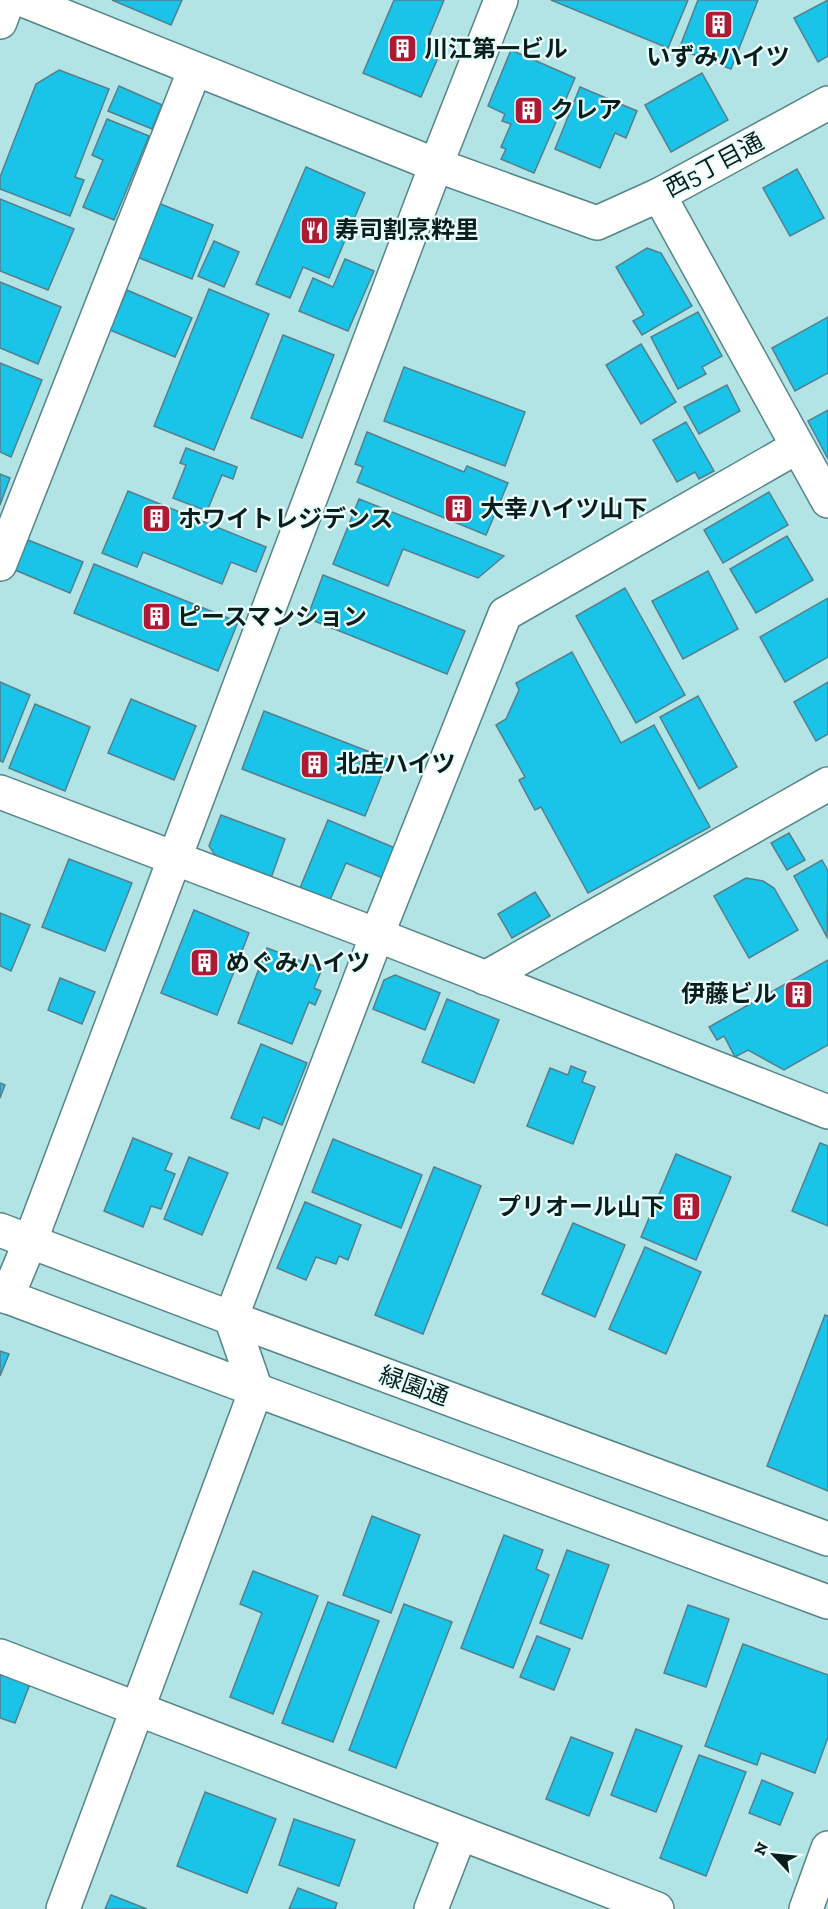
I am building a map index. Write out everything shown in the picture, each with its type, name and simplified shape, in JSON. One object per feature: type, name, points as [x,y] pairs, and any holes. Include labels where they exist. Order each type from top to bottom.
[{"type":"street","points":[[0,22],[8,0]]},
{"type":"street","points":[[23,0],[436,165]]},
{"type":"street","points":[[501,0],[436,165],[176,860],[30,1242],[4,1295],[828,1602]]},
{"type":"street","points":[[0,564],[195,69]]},
{"type":"street","name":"西5丁目通","points":[[436,165],[597,223],[659,195],[828,103]]},
{"type":"street","points":[[659,195],[828,501]]},
{"type":"street","points":[[63,1909],[255,1390],[231,1318],[377,935],[505,614],[797,447]]},
{"type":"street","points":[[484,978],[828,784]]},
{"type":"street","points":[[0,792],[377,935],[828,1112]]},
{"type":"street","name":"緑園通","points":[[0,1230],[828,1539]]},
{"type":"street","points":[[0,1656],[657,1909]]},
{"type":"street","points":[[431,1909],[460,1834]]},
{"type":"street","points":[[806,1909],[828,1848]]},
{"type":"building","points":[[112,0],[182,0],[171,25]]},
{"type":"building","name":"川江第一ビル","points":[[394,0],[444,0],[425,46],[440,53],[421,97],[363,73]]},
{"type":"building","points":[[551,0],[688,0],[668,48]]},
{"type":"building","name":"いずみハイツ","points":[[698,0],[758,0],[731,69],[679,49]]},
{"type":"building","points":[[828,0],[828,56],[818,62],[794,18]]},
{"type":"building","name":"クレア","points":[[511,50],[575,78],[534,173],[501,159],[506,149],[501,147],[511,124],[502,121],[505,114],[488,106]]},
{"type":"building","points":[[59,70],[109,89],[75,177],[84,180],[70,216],[0,189],[0,177],[36,84]]},
{"type":"building","points":[[702,73],[728,120],[671,152],[645,105]]},
{"type":"building","points":[[119,86],[162,105],[152,129],[108,111]]},
{"type":"building","points":[[580,87],[637,111],[626,138],[615,133],[600,168],[555,149]]},
{"type":"building","points":[[107,119],[149,136],[114,220],[83,207],[103,160],[92,155]]},
{"type":"building","name":"寿司割烹粋里","points":[[306,167],[365,193],[329,278],[303,267],[290,298],[256,284]]},
{"type":"building","points":[[797,169],[824,218],[790,236],[763,188]]},
{"type":"building","points":[[0,199],[74,229],[48,290],[0,271]]},
{"type":"building","points":[[158,203],[213,225],[192,279],[137,257]]},
{"type":"building","points":[[214,241],[239,252],[224,287],[198,276]]},
{"type":"building","points":[[647,248],[661,253],[692,306],[642,335],[633,321],[644,315],[616,267]]},
{"type":"building","points":[[345,259],[374,271],[348,331],[299,311],[313,278],[333,287]]},
{"type":"building","points":[[0,282],[61,307],[38,364],[0,348]]},
{"type":"building","points":[[209,289],[269,314],[214,450],[154,426]]},
{"type":"building","points":[[127,290],[192,318],[175,357],[110,330]]},
{"type":"building","points":[[698,312],[722,356],[702,367],[706,374],[678,389],[651,337]]},
{"type":"building","points":[[828,317],[828,373],[795,391],[772,348]]},
{"type":"building","points":[[283,335],[334,355],[302,438],[251,418]]},
{"type":"building","points":[[641,344],[676,402],[641,424],[606,365]]},
{"type":"building","points":[[0,363],[42,380],[11,457],[0,452]]},
{"type":"building","points":[[404,367],[525,412],[505,466],[384,421]]},
{"type":"building","points":[[727,385],[740,411],[699,434],[684,407]]},
{"type":"building","points":[[828,410],[828,459],[808,421]]},
{"type":"building","points":[[686,422],[714,471],[699,479],[695,472],[677,482],[653,440]]},
{"type":"building","name":"大幸ハイツ山下","points":[[367,432],[464,472],[467,466],[508,483],[486,535],[357,482],[363,467],[355,464]]},
{"type":"building","points":[[186,448],[237,467],[233,479],[222,475],[207,511],[173,498],[186,465],[180,463]]},
{"type":"building","points":[[0,474],[10,478],[0,505]]},
{"type":"building","name":"ホワイトレジデンス","points":[[128,491],[266,547],[256,572],[231,562],[222,584],[143,552],[137,567],[102,553]]},
{"type":"building","points":[[769,492],[788,525],[723,563],[704,530]]},
{"type":"building","points":[[359,499],[504,556],[478,578],[403,549],[388,586],[333,564]]},
{"type":"building","points":[[787,536],[813,580],[756,613],[730,569]]},
{"type":"building","points":[[28,540],[83,562],[70,593],[15,570]]},
{"type":"building","name":"ピースマンション","points":[[94,564],[238,622],[218,671],[74,613]]},
{"type":"building","points":[[708,571],[738,629],[683,659],[652,601]]},
{"type":"building","points":[[323,575],[465,631],[447,674],[307,618]]},
{"type":"building","points":[[625,588],[685,695],[636,723],[576,616]]},
{"type":"building","points":[[828,598],[828,657],[785,682],[760,637]]},
{"type":"building","points":[[572,652],[621,743],[654,725],[710,827],[588,893],[541,807],[535,810],[519,780],[525,777],[496,725],[506,719],[519,690],[516,683]]},
{"type":"building","points":[[0,682],[30,695],[3,762],[0,761]]},
{"type":"building","points":[[828,682],[828,734],[816,741],[794,702]]},
{"type":"building","points":[[698,696],[737,767],[699,789],[660,717]]},
{"type":"building","points":[[131,699],[196,726],[174,780],[108,753]]},
{"type":"building","points":[[35,704],[90,727],[65,791],[9,768]]},
{"type":"building","name":"北庄ハイツ","points":[[264,711],[388,759],[365,816],[242,769]]},
{"type":"building","points":[[221,815],[285,839],[271,878],[217,858],[209,846]]},
{"type":"building","points":[[328,820],[395,848],[383,878],[346,863],[330,900],[300,888]]},
{"type":"building","points":[[789,833],[805,860],[787,870],[771,843]]},
{"type":"building","points":[[69,859],[132,883],[105,951],[42,927]]},
{"type":"building","points":[[822,860],[828,871],[827,937],[794,876]]},
{"type":"building","points":[[746,878],[763,881],[774,888],[798,930],[749,958],[714,896]]},
{"type":"building","points":[[535,892],[550,916],[512,938],[498,914]]},
{"type":"building","name":"めぐみハイツ","points":[[194,910],[249,933],[217,1015],[161,993]]},
{"type":"building","points":[[0,913],[30,925],[11,971],[0,966]]},
{"type":"building","points":[[267,948],[322,969],[314,988],[321,991],[315,1005],[309,1002],[292,1044],[238,1023]]},
{"type":"building","name":"伊藤ビル","points":[[828,960],[828,1045],[784,1070],[748,1050],[735,1057],[724,1036],[717,1040],[709,1027]]},
{"type":"building","points":[[395,975],[440,993],[425,1030],[373,1009],[384,980]]},
{"type":"building","points":[[60,978],[95,992],[82,1024],[48,1010]]},
{"type":"building","points":[[447,999],[499,1020],[474,1083],[422,1062]]},
{"type":"building","points":[[261,1044],[307,1063],[282,1125],[263,1117],[259,1129],[231,1118]]},
{"type":"building","points":[[571,1066],[586,1072],[582,1082],[595,1087],[573,1144],[527,1126],[550,1068],[568,1075]]},
{"type":"building","points":[[0,1083],[5,1085],[0,1098]]},
{"type":"building","points":[[133,1138],[172,1154],[165,1170],[175,1174],[161,1209],[151,1206],[143,1227],[104,1211]]},
{"type":"building","points":[[333,1139],[422,1175],[401,1228],[312,1192]]},
{"type":"building","points":[[820,1143],[828,1146],[828,1226],[792,1211]]},
{"type":"building","name":"プリオール山下","points":[[676,1154],[731,1177],[696,1260],[641,1237]]},
{"type":"building","points":[[189,1157],[228,1173],[202,1235],[164,1219]]},
{"type":"building","points":[[434,1167],[481,1186],[423,1334],[375,1315]]},
{"type":"building","points":[[305,1202],[361,1225],[348,1260],[339,1256],[336,1264],[316,1257],[306,1280],[277,1268]]},
{"type":"building","points":[[573,1223],[625,1245],[595,1317],[542,1294]]},
{"type":"building","points":[[645,1247],[701,1272],[666,1354],[609,1329]]},
{"type":"building","points":[[825,1315],[828,1316],[828,1491],[767,1466]]},
{"type":"building","points":[[0,1351],[9,1354],[0,1376]]},
{"type":"building","points":[[372,1516],[420,1535],[391,1613],[343,1595]]},
{"type":"building","points":[[504,1535],[543,1550],[536,1569],[549,1575],[513,1668],[461,1648]]},
{"type":"building","points":[[567,1550],[609,1565],[582,1639],[540,1623]]},
{"type":"building","points":[[253,1571],[318,1596],[273,1714],[230,1697],[262,1613],[240,1604]]},
{"type":"building","points":[[328,1602],[379,1621],[333,1742],[282,1723]]},
{"type":"building","points":[[404,1604],[452,1622],[396,1768],[349,1750]]},
{"type":"building","points":[[688,1605],[729,1619],[706,1687],[664,1673]]},
{"type":"building","points":[[537,1636],[570,1649],[554,1690],[520,1677]]},
{"type":"building","points":[[743,1644],[828,1675],[828,1737],[815,1773],[761,1753],[757,1765],[705,1746]]},
{"type":"building","points":[[0,1673],[30,1684],[15,1723],[0,1718]]},
{"type":"building","points":[[636,1729],[682,1746],[656,1812],[611,1795]]},
{"type":"building","points":[[571,1737],[613,1753],[589,1816],[546,1799]]},
{"type":"building","points":[[699,1755],[746,1772],[706,1876],[660,1858]]},
{"type":"building","points":[[762,1780],[793,1793],[780,1825],[749,1813]]},
{"type":"building","points":[[205,1792],[276,1819],[247,1893],[177,1866]]},
{"type":"building","points":[[294,1819],[355,1840],[339,1886],[279,1865]]},
{"type":"building","points":[[298,1888],[337,1903],[335,1909],[289,1909]]},
{"type":"building","points":[[111,1895],[147,1909],[105,1909]]},
{"type":"place","name":"いずみハイツ","points":[[718,24]]},
{"type":"place","name":"川江第一ビル","points":[[403,49]]},
{"type":"place","name":"クレア","points":[[529,110]]},
{"type":"place","name":"寿司割烹粋里","points":[[314,230]]},
{"type":"place","name":"大幸ハイツ山下","points":[[459,509]]},
{"type":"place","name":"ホワイトレジデンス","points":[[157,519]]},
{"type":"place","name":"ピースマンション","points":[[156,617]]},
{"type":"place","name":"北庄ハイツ","points":[[315,764]]},
{"type":"place","name":"めぐみハイツ","points":[[205,963]]},
{"type":"place","name":"伊藤ビル","points":[[798,994]]},
{"type":"place","name":"プリオール山下","points":[[686,1207]]}]
